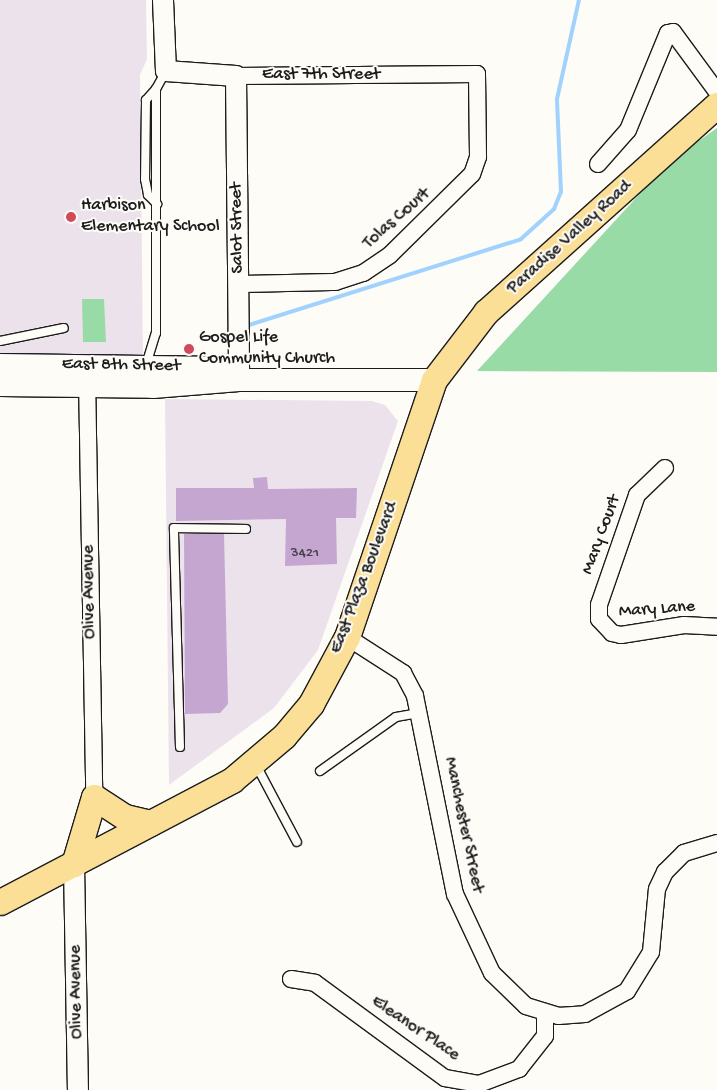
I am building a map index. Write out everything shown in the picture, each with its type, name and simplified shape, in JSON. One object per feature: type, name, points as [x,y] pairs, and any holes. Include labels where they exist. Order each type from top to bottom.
[{"type":"main road","name":"Paradise Valley Road","points":[[434,380],[486,312],[717,105]]},
{"type":"main road","name":"East 8th Street","points":[[0,365],[184,386],[239,380],[434,380]]},
{"type":"main road","name":"East 8th Street","points":[[0,385],[145,368],[221,368],[239,380]]},
{"type":"main road","name":"East Plaza Boulevard","points":[[0,902],[232,780],[255,763],[311,704],[347,638],[434,380]]},
{"type":"main road","points":[[74,864],[94,797],[125,817],[150,823]]},
{"type":"street","points":[[163,0],[166,71]]},
{"type":"street","points":[[598,164],[628,130],[668,32],[673,32],[717,92]]},
{"type":"street","name":"East 7th Street","points":[[166,71],[236,76],[477,74]]},
{"type":"street","name":"Tolas Court","points":[[239,284],[335,282],[363,273],[390,255],[472,174],[478,157],[477,74]]},
{"type":"street","name":"Salot Street","points":[[236,76],[239,380]]},
{"type":"street","name":"Olive Avenue","points":[[87,376],[94,797]]},
{"type":"street","name":"Mary Court","points":[[603,625],[599,605],[638,495],[665,468]]},
{"type":"street","name":"Mary Lane","points":[[603,625],[621,636],[684,625],[717,627]]},
{"type":"street","name":"Manchester Street","points":[[347,638],[403,672],[419,712],[455,894],[492,973],[506,992],[545,1014],[585,1014],[628,991],[651,952],[657,889],[665,872],[684,853],[717,843]]},
{"type":"street","name":"Olive Avenue","points":[[74,864],[78,1090]]},
{"type":"street","name":"Eleanor Place","points":[[291,979],[315,983],[445,1078],[479,1084],[519,1069],[545,1036],[545,1014]]},
{"type":"lane","points":[[145,368],[156,333],[156,89],[166,71]]},
{"type":"lane","points":[[0,341],[64,328]]},
{"type":"lane","points":[[180,747],[174,528],[246,529]]},
{"type":"lane","points":[[320,771],[396,717],[419,712]]},
{"type":"lane","points":[[255,763],[297,842]]},
{"type":"shaded area","name":"Harbison Elementary School","points":[[0,0],[146,0],[147,59],[140,75],[143,360],[0,358]]},
{"type":"shaded area","points":[[165,399],[372,401],[385,405],[398,421],[318,650],[274,708],[169,785]]},
{"type":"green space","points":[[717,128],[717,372],[477,371],[669,162]]},
{"type":"green space","points":[[82,299],[104,299],[106,342],[83,342]]},
{"type":"building","points":[[267,477],[268,489],[357,488],[356,518],[336,518],[337,564],[285,566],[286,519],[176,521],[176,488],[254,488],[253,478]]},
{"type":"building","points":[[184,534],[224,534],[228,704],[220,713],[185,714]]},
{"type":"waterway","points":[[249,325],[521,239],[554,209],[561,192],[557,99],[579,0]]},
{"type":"place","name":"Harbison Elementary School","points":[[71,217]]},
{"type":"place","name":"Gospel Life Community Church","points":[[189,349]]}]
